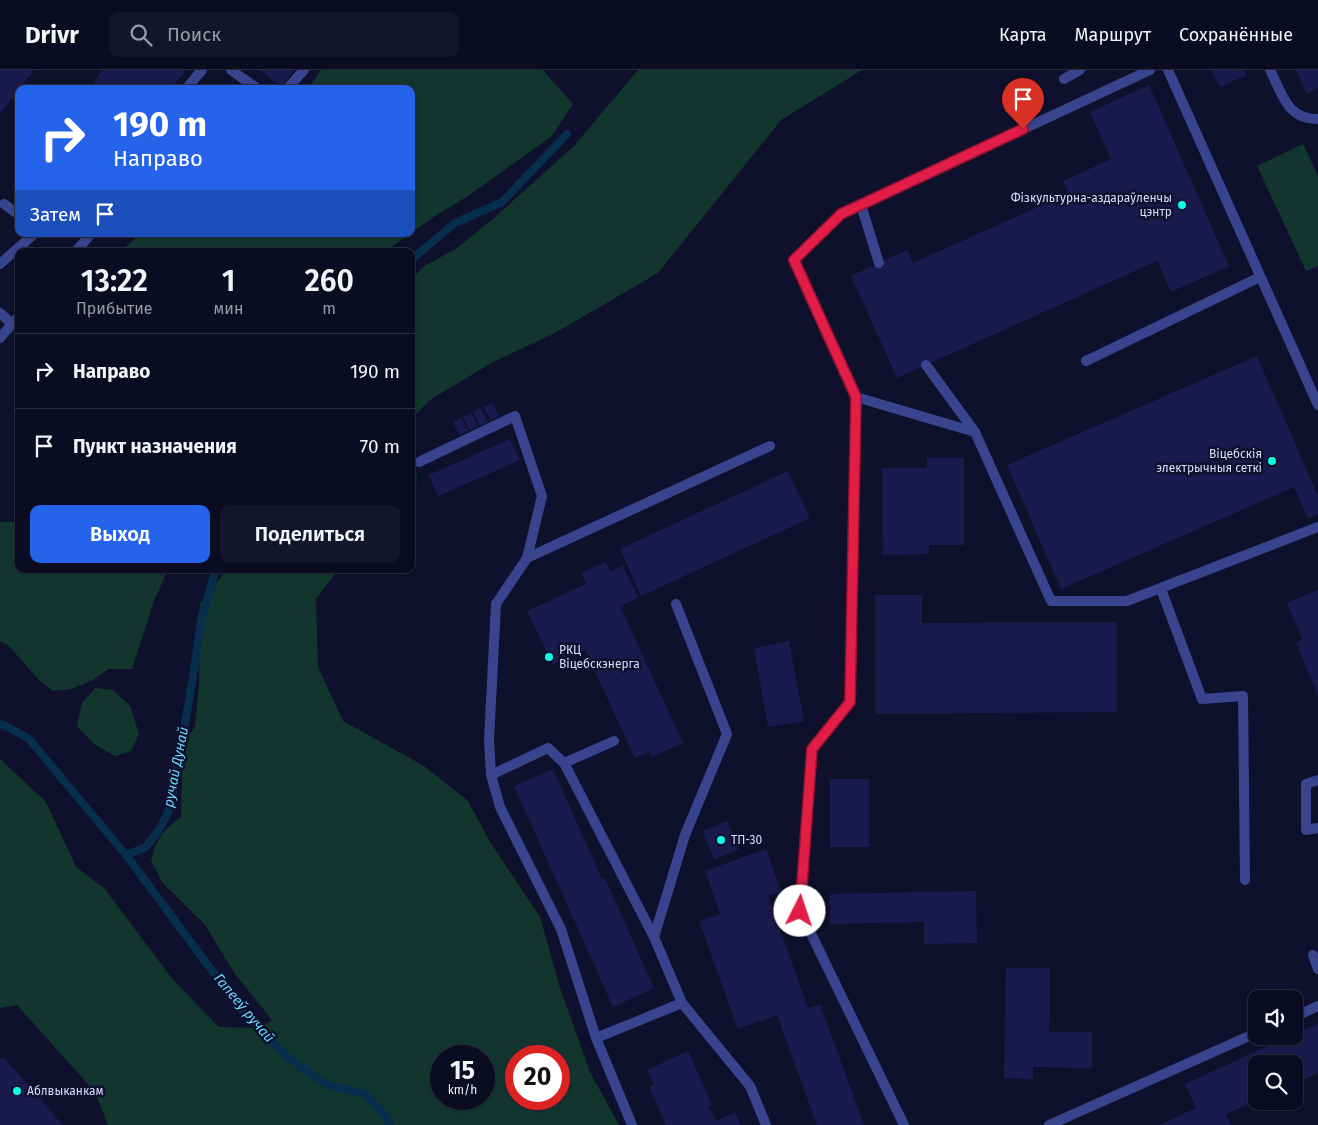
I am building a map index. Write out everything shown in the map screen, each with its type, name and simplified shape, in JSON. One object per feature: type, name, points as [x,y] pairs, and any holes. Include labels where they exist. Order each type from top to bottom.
[{"type":"street","points":[[189,85],[202,70]]},
{"type":"street","points":[[231,70],[252,85]]},
{"type":"street","points":[[291,85],[304,70]]},
{"type":"street","points":[[1064,79],[1080,70]]},
{"type":"street","points":[[904,1125],[800,911],[812,749],[850,702],[856,397],[794,260],[841,214],[1150,70]]},
{"type":"street","points":[[1168,70],[1318,405]]},
{"type":"street","points":[[1270,70],[1290,110],[1299,116],[1318,119]]},
{"type":"street","points":[[4,204],[15,212]]},
{"type":"street","points":[[860,205],[879,263]]},
{"type":"street","points":[[18,248],[31,237]]},
{"type":"street","points":[[79,248],[88,237]]},
{"type":"street","points":[[0,264],[15,251]]},
{"type":"street","points":[[1086,361],[1260,277]]},
{"type":"street","points":[[0,313],[15,320]]},
{"type":"street","points":[[0,338],[15,321]]},
{"type":"street","points":[[926,365],[975,432],[1051,601],[1127,601],[1318,527]]},
{"type":"street","points":[[856,397],[975,432]]},
{"type":"street","points":[[419,462],[514,416],[542,496],[527,558],[496,604],[489,740],[491,775],[500,807],[562,929],[596,1038],[632,1125]]},
{"type":"street","points":[[527,558],[770,446]]},
{"type":"street","points":[[1161,588],[1202,699],[1243,696],[1245,880]]},
{"type":"street","points":[[654,937],[685,835],[727,734],[676,604]]},
{"type":"street","points":[[564,762],[614,741]]},
{"type":"street","points":[[491,775],[548,748],[564,762],[654,937],[682,1003],[750,1086],[766,1125]]},
{"type":"street","points":[[1318,780],[1306,784],[1306,830],[1318,828]]},
{"type":"street","points":[[1313,955],[1318,969]]},
{"type":"street","points":[[596,1038],[682,1003]]},
{"type":"street","points":[[1303,1012],[1318,1006]]},
{"type":"street","points":[[1049,1125],[1248,1037]]},
{"type":"green space","points":[[321,70],[543,70],[573,104],[552,136],[468,196],[415,230],[415,85],[311,85]]},
{"type":"green space","points":[[638,70],[862,70],[781,120],[658,273],[555,333],[493,362],[430,400],[415,415],[415,275],[424,266],[456,249],[495,217],[573,147]]},
{"type":"green space","points":[[1303,144],[1318,176],[1318,266],[1306,271],[1257,166]]},
{"type":"green space","points":[[136,237],[406,237],[389,248],[125,248]]},
{"type":"green space","points":[[415,473],[417,474],[415,504]]},
{"type":"green space","points":[[0,522],[15,522],[15,573],[166,573],[154,601],[132,669],[109,669],[91,681],[71,689],[53,691],[39,680],[8,645],[0,641]]},
{"type":"green space","points":[[224,573],[336,573],[316,599],[318,667],[343,721],[424,766],[468,801],[490,842],[540,917],[560,988],[590,1072],[619,1125],[108,1125],[95,1092],[17,1005],[0,1008],[0,759],[46,802],[76,867],[104,888],[174,981],[219,1027],[260,1028],[272,1020],[235,974],[205,925],[162,882],[151,860],[162,835],[169,826],[181,817],[182,779],[180,751],[195,726],[199,685],[200,604]]},
{"type":"green space","points":[[95,688],[113,690],[130,706],[139,734],[131,751],[115,756],[94,744],[77,726],[82,703]]},
{"type":"building","points":[[0,70],[34,70],[22,85],[15,85],[15,95],[0,114]]},
{"type":"building","points":[[103,70],[186,70],[174,85],[92,85]]},
{"type":"building","points":[[260,70],[294,71],[283,85],[279,85]]},
{"type":"building","points":[[1211,70],[1244,70],[1247,75],[1220,87]]},
{"type":"building","points":[[1296,70],[1318,70],[1318,88],[1307,94]]},
{"type":"building","points":[[1149,85],[1229,266],[1171,292],[1157,261],[897,378],[851,276],[907,250],[913,263],[1069,193],[1063,181],[1111,159],[1090,112]]},
{"type":"building","points":[[1257,356],[1318,496],[1318,514],[1308,519],[1294,487],[1061,589],[1007,465]]},
{"type":"building","points":[[492,402],[499,416],[491,420],[484,407]]},
{"type":"building","points":[[481,408],[488,422],[480,426],[473,412]]},
{"type":"building","points":[[471,413],[478,427],[469,430],[463,417]]},
{"type":"building","points":[[461,418],[468,431],[459,435],[453,422]]},
{"type":"building","points":[[510,439],[520,460],[438,496],[429,475]]},
{"type":"building","points":[[927,458],[964,458],[964,545],[929,545],[929,554],[883,555],[882,468],[927,468]]},
{"type":"building","points":[[788,471],[810,518],[641,596],[620,549]]},
{"type":"building","points":[[606,562],[610,571],[623,566],[638,598],[620,606],[683,743],[652,757],[650,752],[635,758],[585,650],[553,665],[527,611],[586,584],[581,573]]},
{"type":"building","points":[[1318,590],[1318,696],[1296,642],[1302,639],[1287,603]]},
{"type":"building","points":[[875,595],[922,595],[922,623],[1117,622],[1117,712],[875,714]]},
{"type":"building","points":[[789,641],[804,721],[768,727],[754,648]]},
{"type":"building","points":[[553,769],[602,879],[605,878],[654,988],[613,1007],[514,786]]},
{"type":"building","points":[[830,779],[869,779],[869,847],[830,847]]},
{"type":"building","name":"ТП-30","points":[[727,821],[739,849],[714,859],[702,831]]},
{"type":"building","points":[[766,849],[781,892],[768,896],[808,1008],[820,1004],[864,1125],[817,1125],[777,1015],[738,1029],[699,921],[720,914],[705,871]]},
{"type":"building","points":[[976,891],[977,943],[924,944],[924,922],[830,924],[830,894]]},
{"type":"building","points":[[1006,968],[1050,968],[1049,1032],[1092,1032],[1092,1068],[1033,1067],[1033,1079],[1004,1078]]},
{"type":"building","points":[[1318,1024],[1318,1073],[1303,1080],[1303,1055],[1248,1055],[1270,1045],[1303,1045],[1303,1031]]},
{"type":"building","points":[[688,1051],[712,1105],[709,1106],[716,1121],[735,1112],[741,1125],[666,1125],[649,1087],[654,1084],[647,1070]]},
{"type":"building","points":[[1248,1055],[1248,1104],[1226,1114],[1231,1125],[1159,1125],[1196,1108],[1185,1084]]},
{"type":"building","name":"Аблвыканкам","points":[[0,1058],[4,1058],[63,1125],[0,1125]]},
{"type":"waterway","name":"ручай Дунай","points":[[415,257],[455,223],[502,202],[567,134]]},
{"type":"waterway","name":"ручай Дунай","points":[[0,724],[29,739],[126,855],[146,847],[159,830],[171,806],[201,620],[215,573]]},
{"type":"waterway","name":"Гапееў ручай","points":[[126,855],[240,1008],[286,1056],[327,1085],[365,1094],[387,1118],[390,1125]]},
{"type":"place","name":"Фізкультурна-аздараўленчы цэнтр","points":[[1182,205]]},
{"type":"place","name":"Віцебскія электрычныя сеткі","points":[[1272,461]]},
{"type":"place","name":"РКЦ Віцебскэнерга","points":[[549,657]]},
{"type":"place","name":"ТП-30","points":[[721,840]]},
{"type":"place","name":"Аблвыканкам","points":[[17,1091]]},
{"type":"route","points":[[800,911],[812,749],[850,702],[856,397],[794,260],[841,214],[1023,129]]}]
